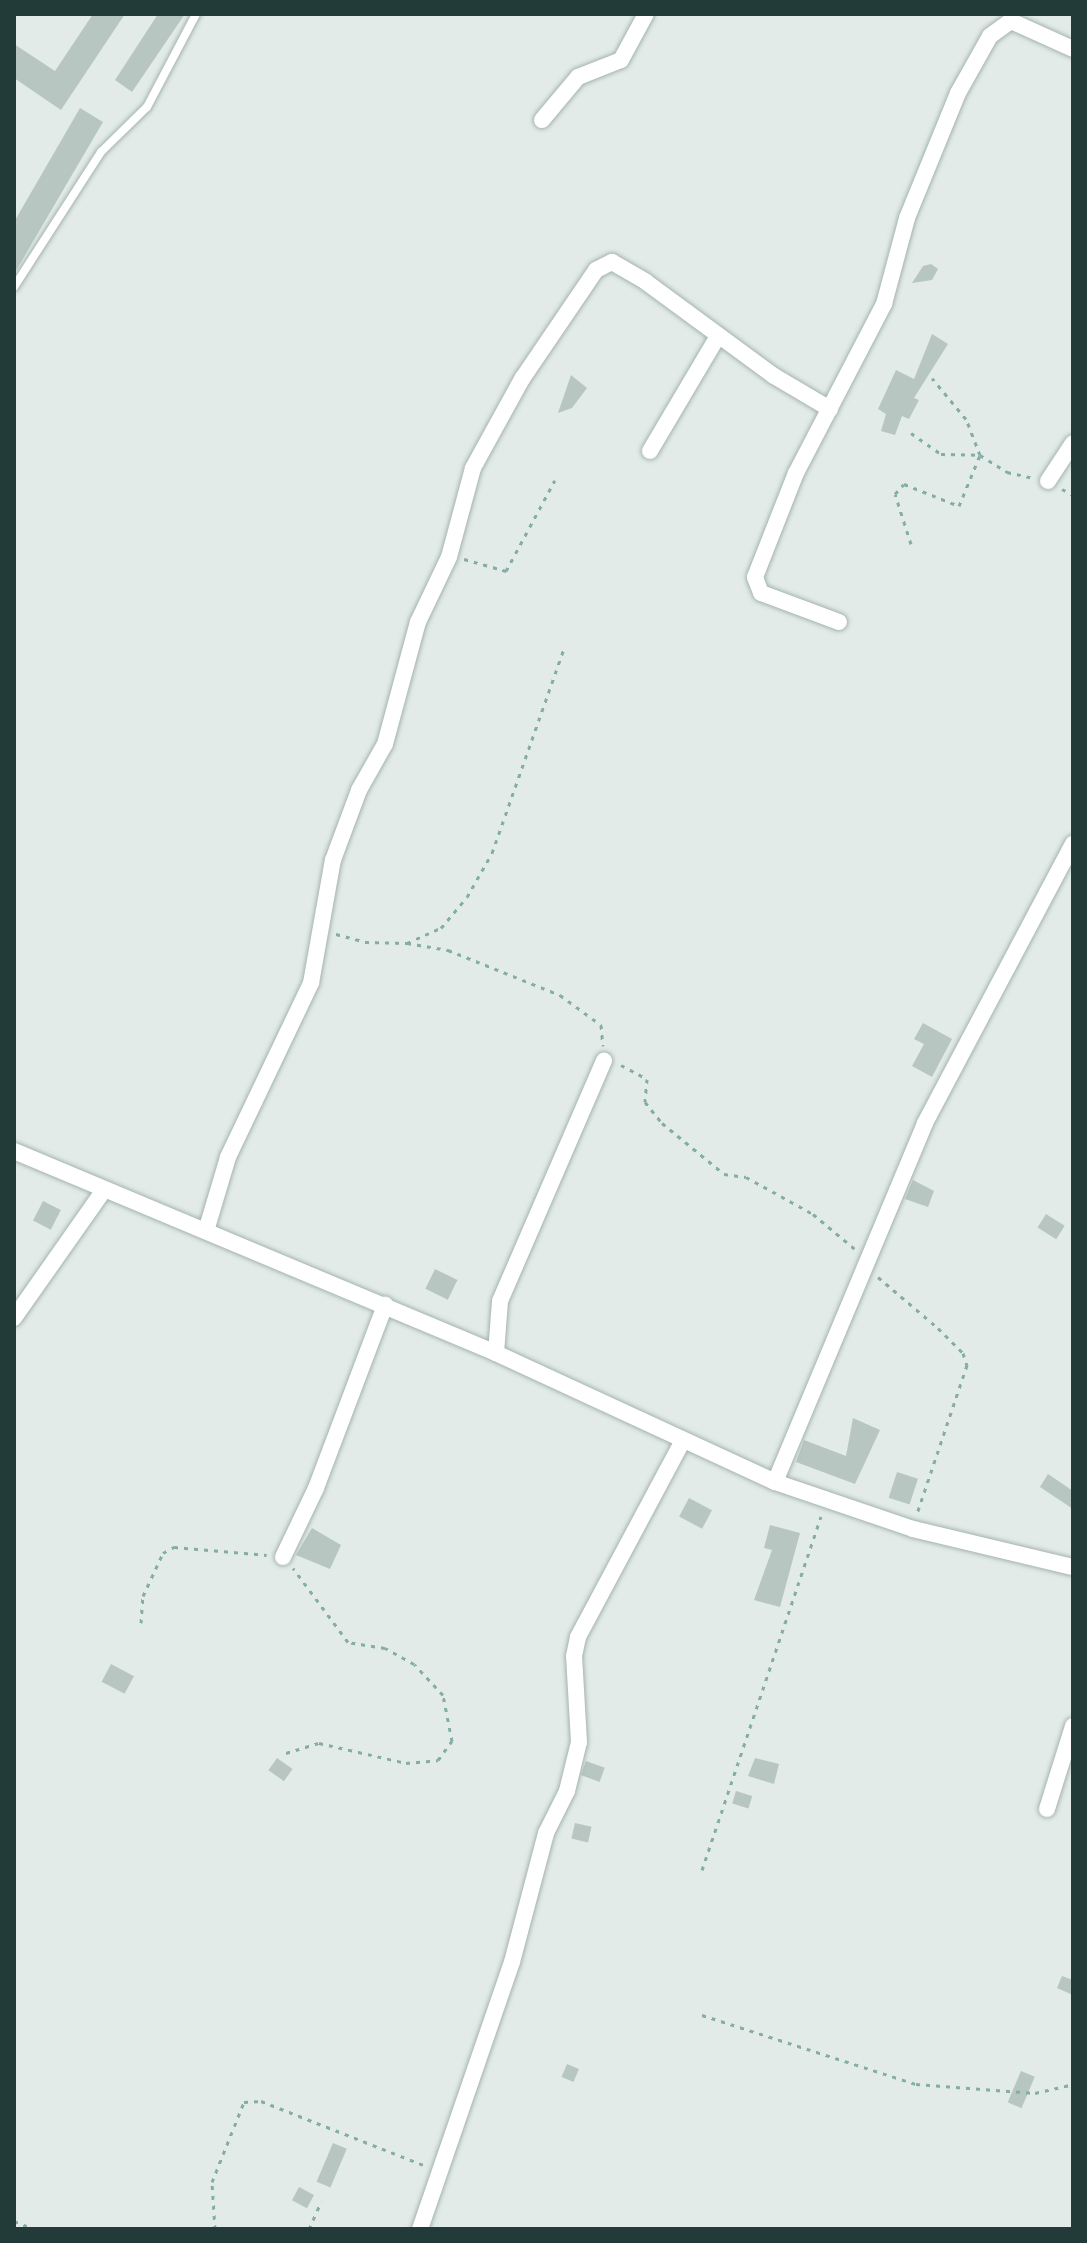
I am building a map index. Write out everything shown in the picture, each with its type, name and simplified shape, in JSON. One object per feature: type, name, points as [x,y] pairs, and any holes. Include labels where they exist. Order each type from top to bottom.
[{"type":"street","points":[[542,120],[578,77],[621,60],[646,14]]},
{"type":"street","points":[[839,622],[761,593],[755,577],[796,473],[884,304],[907,218],[958,93],[990,36],[1011,17],[1073,49]]},
{"type":"street","points":[[206,1231],[228,1157],[311,983],[325,930],[326,893],[337,849],[385,744],[418,622],[449,557],[473,468],[522,379],[596,270],[612,262],[830,409]]},
{"type":"street","points":[[650,451],[718,336]]},
{"type":"street","points":[[1048,481],[1073,443]]},
{"type":"street","points":[[775,1482],[865,1258],[925,1123],[1073,844]]},
{"type":"street","points":[[496,1353],[500,1301],[604,1061]]},
{"type":"street","points":[[14,1151],[496,1353],[682,1442],[775,1482],[913,1529],[1073,1567]]},
{"type":"street","points":[[14,1318],[104,1190]]},
{"type":"street","points":[[283,1557],[316,1488],[385,1305]]},
{"type":"street","points":[[420,2229],[512,1962],[546,1833],[570,1779],[579,1742],[574,1656],[578,1637],[682,1442]]},
{"type":"street","points":[[1047,1809],[1073,1726]]},
{"type":"lane","points":[[14,287],[101,152],[147,107],[196,14]]},
{"type":"path","points":[[911,544],[895,494],[904,484],[959,506],[980,455],[966,419],[932,378]]},
{"type":"path","points":[[911,433],[941,454],[980,455],[1007,472],[1048,481],[1073,495]]},
{"type":"path","points":[[449,557],[506,571],[555,480]]},
{"type":"path","points":[[407,943],[441,928],[467,897],[492,853],[564,649]]},
{"type":"path","points":[[325,930],[365,942],[407,943],[448,950],[560,995],[601,1025],[604,1061],[640,1071],[647,1079],[645,1102],[662,1123],[724,1174],[746,1177],[813,1214],[865,1258],[891,1290],[963,1353],[967,1365],[913,1529]]},
{"type":"path","points":[[702,1870],[826,1501]]},
{"type":"path","points":[[141,1623],[143,1596],[163,1553],[174,1547],[283,1557],[321,1600],[348,1642],[385,1648],[414,1664],[443,1695],[452,1741],[438,1760],[406,1763],[319,1743],[286,1753]]},
{"type":"path","points":[[702,2015],[916,2084],[1035,2093],[1073,2084]]},
{"type":"path","points":[[215,2229],[212,2182],[244,2102],[261,2101],[416,2165],[441,2168]]},
{"type":"path","points":[[309,2229],[321,2202]]},
{"type":"path","points":[[14,2221],[34,2229]]},
{"type":"building","points":[[93,14],[125,14],[61,110],[14,78],[14,44],[55,71]]},
{"type":"building","points":[[158,14],[185,14],[132,92],[115,80]]},
{"type":"building","points":[[80,108],[103,122],[14,274],[14,222]]},
{"type":"building","points":[[931,264],[938,269],[932,280],[912,283],[923,266]]},
{"type":"building","points":[[932,334],[948,344],[914,398],[919,400],[909,419],[902,416],[895,435],[881,431],[886,414],[878,409],[896,370],[914,379]]},
{"type":"building","points":[[571,375],[587,388],[572,408],[558,413]]},
{"type":"building","points":[[923,1023],[952,1039],[932,1077],[912,1066],[924,1044],[914,1039]]},
{"type":"building","points":[[913,1180],[934,1191],[928,1207],[905,1199]]},
{"type":"building","points":[[43,1201],[61,1210],[51,1230],[33,1221]]},
{"type":"building","points":[[1046,1214],[1065,1226],[1056,1239],[1038,1228]]},
{"type":"building","points":[[435,1269],[457,1280],[448,1300],[425,1289]]},
{"type":"building","points":[[853,1418],[880,1430],[855,1484],[796,1462],[804,1440],[846,1456]]},
{"type":"building","points":[[897,1472],[918,1479],[910,1504],[889,1498]]},
{"type":"building","points":[[1048,1474],[1073,1491],[1073,1509],[1040,1487]]},
{"type":"building","points":[[689,1498],[712,1510],[702,1529],[679,1517]]},
{"type":"building","points":[[770,1525],[800,1533],[780,1607],[754,1600],[772,1550],[764,1548]]},
{"type":"building","points":[[312,1528],[341,1545],[330,1569],[296,1555]]},
{"type":"building","points":[[111,1664],[134,1676],[125,1694],[102,1682]]},
{"type":"building","points":[[277,1758],[293,1769],[284,1781],[268,1770]]},
{"type":"building","points":[[755,1758],[779,1764],[774,1784],[748,1776]]},
{"type":"building","points":[[586,1761],[605,1768],[600,1782],[581,1775]]},
{"type":"building","points":[[736,1791],[752,1796],[748,1808],[732,1803]]},
{"type":"building","points":[[575,1823],[592,1827],[588,1842],[571,1839]]},
{"type":"building","points":[[1062,1976],[1073,1980],[1073,1995],[1057,1988]]},
{"type":"building","points":[[567,2064],[579,2069],[573,2082],[562,2077]]},
{"type":"building","points":[[1021,2071],[1035,2077],[1022,2108],[1008,2102]]},
{"type":"building","points":[[333,2143],[347,2149],[330,2188],[317,2182]]},
{"type":"building","points":[[299,2187],[314,2195],[307,2208],[292,2200]]}]
